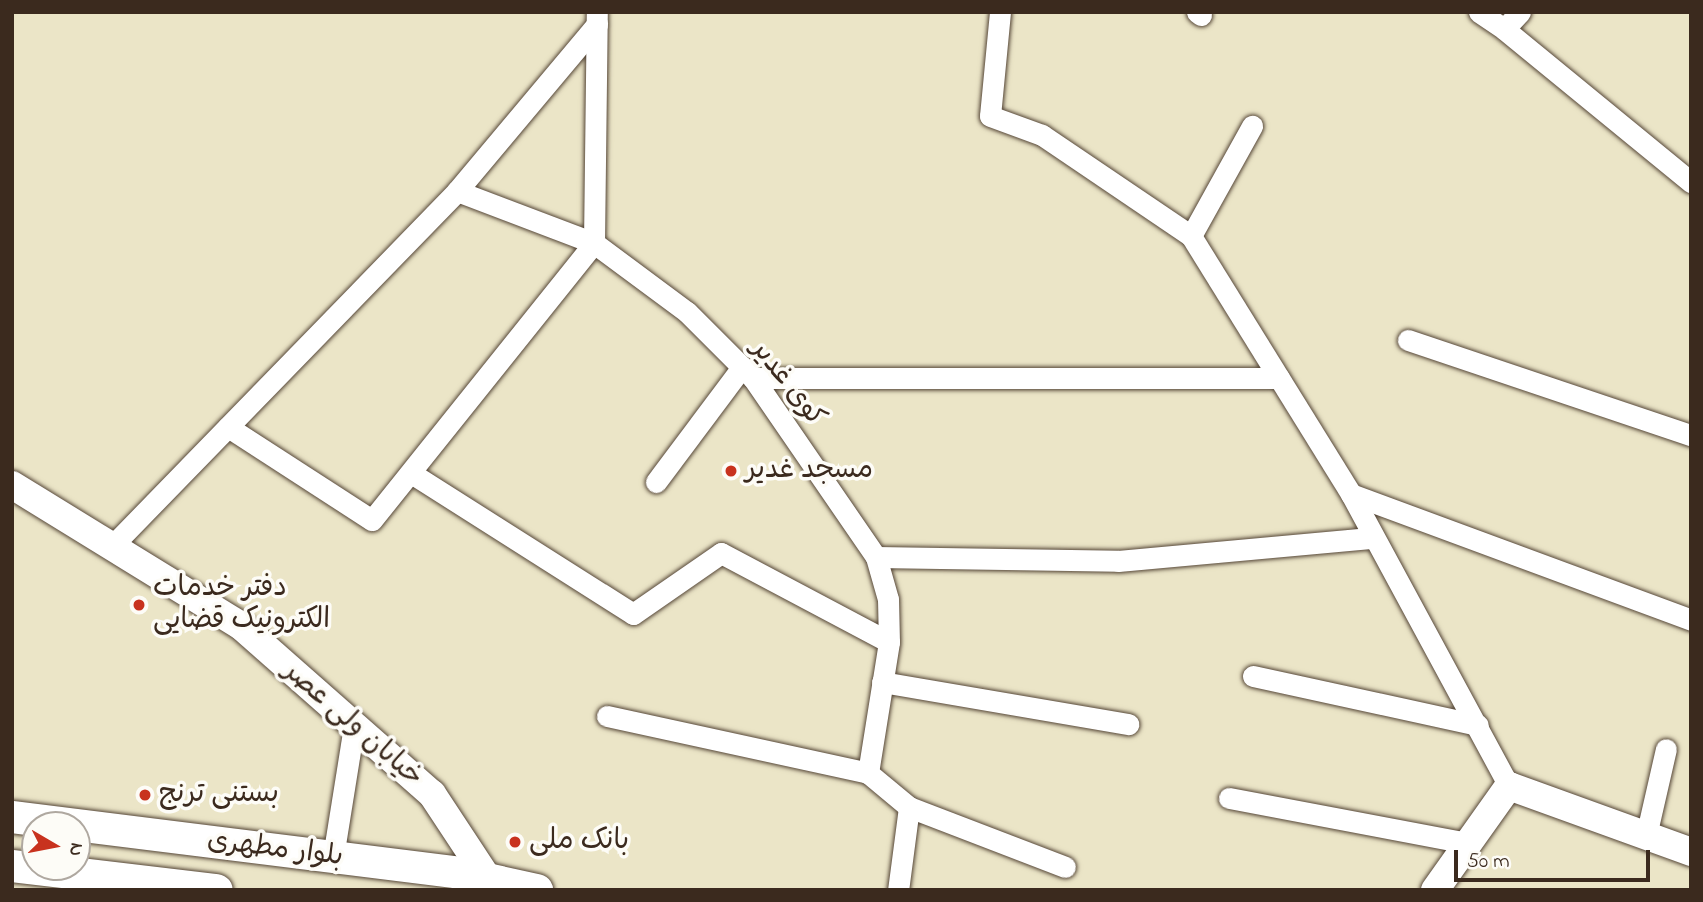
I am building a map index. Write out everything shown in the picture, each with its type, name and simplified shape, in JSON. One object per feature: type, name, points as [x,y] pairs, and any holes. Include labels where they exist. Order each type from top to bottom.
[{"type":"main road","name":"بلوار مطهری","points":[[12,817],[333,857],[488,879],[537,890]]},
{"type":"main road","points":[[111,876],[117,830]]},
{"type":"main road","name":"بلوار مطهری","points":[[12,866],[218,890]]},
{"type":"street","points":[[1000,12],[990,116],[1042,135],[1191,236],[1351,494],[1509,786],[1691,852]]},
{"type":"street","points":[[1479,12],[1691,182]]},
{"type":"street","points":[[1503,29],[1520,12]]},
{"type":"street","points":[[112,546],[457,191],[597,18]]},
{"type":"street","points":[[228,427],[372,520],[594,243],[597,18]]},
{"type":"street","points":[[1191,236],[1252,126]]},
{"type":"street","name":"کوی غدیر","points":[[457,191],[594,243],[687,312],[747,372],[876,556],[888,599],[889,642],[867,774]]},
{"type":"street","points":[[1408,340],[1691,435]]},
{"type":"street","points":[[656,482],[747,372],[1279,378]]},
{"type":"street","points":[[411,472],[633,614],[721,553],[889,642]]},
{"type":"street","name":"خیابان ولی عصر","points":[[12,485],[240,625],[432,794],[488,879]]},
{"type":"street","points":[[1351,494],[1691,620]]},
{"type":"street","points":[[876,556],[1118,561],[1373,538]]},
{"type":"street","points":[[1252,676],[1478,725]]},
{"type":"street","points":[[882,682],[1128,724]]},
{"type":"street","points":[[607,716],[867,774],[909,807],[1065,867]]},
{"type":"street","points":[[333,857],[354,726]]},
{"type":"street","points":[[1646,836],[1666,748]]},
{"type":"street","points":[[1436,890],[1467,842],[1509,786]]},
{"type":"street","points":[[1229,797],[1467,842]]},
{"type":"street","points":[[898,890],[909,807]]},
{"type":"place","name":"مسجد غدیر","points":[[731,471]]},
{"type":"place","name":"دفتر خدمات الکترونیک قضایی","points":[[139,605]]},
{"type":"place","name":"بستنی ترنج","points":[[145,795]]},
{"type":"place","name":"بانک ملی","points":[[515,842]]}]
